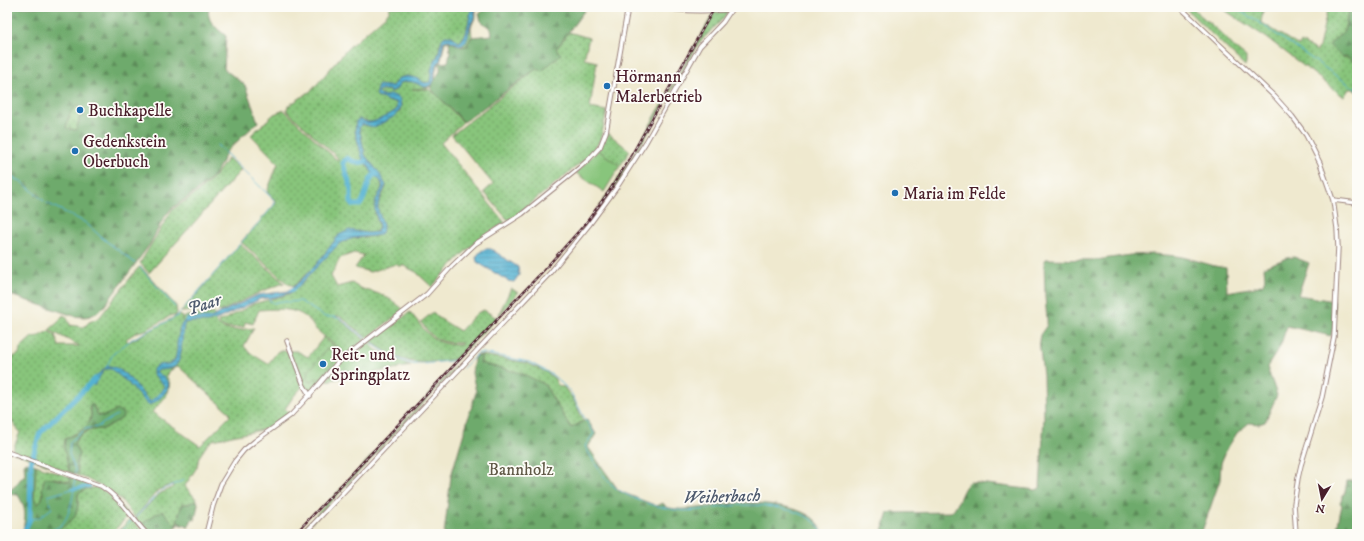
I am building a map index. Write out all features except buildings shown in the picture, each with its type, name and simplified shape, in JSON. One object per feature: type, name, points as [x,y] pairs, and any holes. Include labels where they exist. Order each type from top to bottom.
[{"type":"street","points":[[206,534],[213,506],[221,484],[235,461],[244,450],[291,415],[310,396],[337,362],[433,288],[452,266],[475,244],[522,214],[579,168],[600,147],[606,132],[628,7]]},
{"type":"street","points":[[661,7],[688,10],[738,7]]},
{"type":"street","points":[[1180,7],[1275,97],[1292,116],[1306,135],[1320,163],[1332,200],[1337,228],[1338,247],[1334,337],[1322,397],[1298,478],[1294,504],[1296,534]]},
{"type":"street","points":[[304,534],[548,274],[576,241],[604,206],[631,166],[700,46],[723,22],[733,8]]},
{"type":"street","points":[[1332,200],[1357,203]]},
{"type":"street","points":[[287,341],[304,386],[310,396]]},
{"type":"street","points":[[7,452],[101,486],[123,505],[148,534]]},
{"type":"green space","points":[[7,7],[209,7],[208,12],[210,20],[215,27],[226,36],[224,69],[245,85],[258,122],[226,152],[214,176],[197,191],[171,209],[164,218],[150,244],[103,308],[96,313],[86,317],[74,316],[7,294]],"holes":[[[77,106],[83,108],[76,130],[66,128],[72,110]]]},
{"type":"green space","points":[[390,7],[472,7],[466,33],[462,40],[459,42],[452,36],[441,41],[438,55],[432,67],[430,82],[425,83],[416,78],[407,76],[399,78],[392,86],[378,86],[376,92],[385,100],[396,102],[397,109],[376,121],[369,122],[364,120],[355,131],[363,160],[373,174],[380,180],[382,186],[375,213],[379,227],[376,232],[339,235],[315,266],[294,286],[288,284],[241,242],[277,202],[267,192],[278,163],[251,135],[274,114],[284,110],[338,161],[337,157],[287,111],[288,106],[312,90],[348,48],[386,15]]},
{"type":"green space","points":[[488,7],[587,7],[556,49],[561,54],[542,71],[536,69],[464,122],[430,88],[440,71],[440,63],[448,62],[450,52],[449,41],[462,47],[466,46],[472,37],[492,35],[491,29],[481,21],[479,14]]},
{"type":"green space","points":[[1184,7],[1191,7],[1246,57],[1245,66]]},
{"type":"green space","points":[[1220,7],[1264,7],[1261,22],[1299,46],[1301,42],[1317,51],[1328,7],[1350,7],[1344,31],[1343,58],[1346,56],[1357,64],[1357,92],[1353,89],[1349,89],[1344,97],[1267,38]]},
{"type":"green space","points":[[1350,7],[1357,7],[1357,64],[1346,56],[1343,58],[1329,45],[1344,31]]},
{"type":"green space","points":[[476,10],[476,16],[471,27],[472,37],[466,46],[458,45],[466,42]]},
{"type":"green space","points":[[714,12],[728,12],[698,45],[623,177],[611,195],[599,207],[632,157]]},
{"type":"green space","points":[[569,32],[589,38],[584,59],[597,62],[590,108],[607,111],[601,137],[598,144],[588,157],[510,220],[507,219],[484,192],[493,184],[452,135],[536,69],[542,71],[561,54],[556,49]]},
{"type":"green space","points":[[449,40],[457,44],[445,42],[441,60],[435,73],[436,67],[440,60],[444,41]]},
{"type":"green space","points":[[435,77],[434,82],[428,88],[412,89],[428,89],[436,94],[463,122],[441,143],[505,223],[484,236],[457,260],[432,287],[416,272],[402,265],[400,267],[396,264],[370,272],[355,268],[364,255],[354,253],[340,258],[331,276],[337,287],[352,283],[360,288],[388,298],[404,310],[367,338],[341,317],[336,316],[365,340],[346,355],[316,330],[308,319],[298,312],[278,309],[259,310],[253,324],[245,322],[244,327],[227,328],[219,325],[218,321],[224,320],[253,304],[289,294],[296,289],[339,244],[348,239],[376,236],[380,234],[383,227],[378,211],[378,204],[386,187],[379,174],[365,155],[359,128],[362,125],[374,127],[400,111],[401,104],[396,97],[392,95],[380,95],[378,91],[389,90],[391,92],[396,90],[400,83],[411,81],[427,87]]},
{"type":"green space","points":[[77,106],[83,107],[76,130],[66,128],[71,110]]},
{"type":"green space","points":[[608,133],[630,151],[620,166],[598,150]]},
{"type":"green space","points":[[598,150],[620,166],[604,192],[576,173]]},
{"type":"green space","points":[[228,158],[241,170],[149,273],[140,263],[172,210],[198,192],[215,176]]},
{"type":"green space","points":[[240,244],[284,283],[260,292],[220,312],[216,308],[181,312]]},
{"type":"green space","points":[[1153,254],[1182,257],[1226,268],[1227,292],[1263,284],[1265,279],[1264,267],[1287,258],[1294,257],[1309,263],[1298,295],[1334,301],[1334,328],[1331,336],[1287,326],[1280,347],[1267,367],[1277,395],[1265,422],[1259,424],[1249,423],[1237,433],[1227,449],[1221,463],[1220,480],[1201,534],[881,534],[888,513],[951,512],[954,509],[964,488],[970,482],[1036,490],[1040,488],[1044,417],[1043,376],[1039,340],[1040,335],[1047,325],[1044,260],[1096,260],[1130,255]]},
{"type":"green space","points":[[141,267],[176,306],[177,313],[175,316],[172,315],[146,330],[137,332],[126,339],[129,342],[178,315],[183,317],[181,321],[186,316],[214,313],[216,323],[226,329],[236,330],[254,328],[244,346],[249,352],[268,364],[278,351],[297,351],[308,357],[324,337],[345,356],[311,393],[303,386],[285,409],[292,414],[271,428],[213,440],[207,445],[199,457],[197,467],[185,486],[197,500],[189,504],[182,504],[176,527],[156,514],[141,525],[135,519],[161,493],[174,487],[173,484],[158,490],[134,517],[122,501],[111,492],[87,479],[12,452],[20,432],[7,415],[7,360],[19,354],[20,348],[32,337],[39,336],[48,331],[55,335],[59,346],[80,346],[49,330],[63,315],[67,317],[70,325],[84,327],[89,322],[99,318],[138,268]],"holes":[[[178,366],[229,412],[230,416],[200,446],[152,412],[169,391],[169,381],[166,377],[168,372]],[[89,406],[95,408],[95,412],[98,415],[107,415],[103,429],[82,434],[74,444],[79,454],[76,463],[78,474],[65,439],[76,434],[89,423],[91,418]]]},
{"type":"green space","points":[[511,288],[518,293],[497,318]]},
{"type":"green space","points":[[484,310],[497,318],[457,359],[427,362],[404,360],[370,341],[410,312],[426,331],[436,340],[443,343],[461,345],[461,343],[442,341],[433,337],[421,322],[433,312],[439,318],[460,331],[477,313]]},
{"type":"green space","points":[[368,342],[376,350],[411,366],[325,381],[337,366]]},
{"type":"green space","name":"Reit- und Springplatz","points":[[328,348],[338,356],[319,380],[316,378],[310,383],[306,377],[309,373],[308,372]]},
{"type":"green space","name":"Bannholz","points":[[478,355],[482,355],[480,363],[521,373],[544,384],[571,428],[587,419],[596,434],[588,447],[619,491],[657,506],[663,503],[667,507],[673,509],[691,509],[738,503],[769,504],[792,508],[811,517],[819,524],[823,534],[444,534],[451,476],[476,392],[472,373],[474,358]]},
{"type":"green space","points":[[482,355],[527,363],[546,372],[555,379],[558,385],[564,387],[573,399],[584,421],[571,428],[544,384],[480,363]]},
{"type":"green space","points":[[456,366],[457,367],[301,534],[298,534]]},
{"type":"green space","points":[[92,404],[98,415],[103,416],[117,410],[122,412],[123,416],[121,419],[103,429],[88,430],[77,438],[74,444],[79,454],[76,463],[78,474],[69,471],[64,448],[65,439],[86,427],[91,418],[89,405]]},
{"type":"green space","points":[[26,462],[36,465],[34,496],[37,505],[42,499],[42,488],[45,477],[70,482],[70,477],[87,484],[86,489],[78,494],[78,506],[75,517],[55,534],[15,534],[23,532],[25,517],[24,509],[18,495],[7,494],[7,492],[14,487],[23,476],[25,476],[24,464]]},
{"type":"green space","points":[[36,465],[70,477],[71,482],[54,478],[43,493],[42,499],[37,505],[34,496]]},
{"type":"green space","points":[[1347,481],[1357,481],[1357,534],[1342,534],[1337,528],[1342,505],[1340,503],[1345,492]]},
{"type":"green space","points":[[97,487],[110,495],[121,505],[127,513],[124,515],[126,518],[111,534],[55,534],[78,506],[78,494],[86,489]]},
{"type":"green space","points":[[197,500],[198,504],[195,520],[192,519],[188,528],[187,525],[180,525],[179,522],[178,525],[169,534],[150,534],[141,525],[156,514],[163,511],[176,526],[182,504],[189,504]]},
{"type":"green space","points":[[130,519],[133,520],[145,534],[116,534]]},
{"type":"water","points":[[472,7],[475,7],[475,16],[470,26],[466,42],[461,46],[449,40],[444,41],[440,61],[436,66],[433,82],[429,86],[425,87],[407,81],[400,83],[397,89],[390,92],[389,90],[378,91],[380,95],[386,96],[391,94],[399,98],[401,104],[398,113],[374,127],[362,125],[359,128],[365,155],[386,185],[378,207],[383,226],[382,233],[375,236],[354,238],[339,244],[293,292],[260,299],[218,319],[207,322],[185,323],[179,361],[170,369],[156,371],[168,382],[168,389],[162,396],[151,404],[148,405],[127,382],[111,369],[104,370],[94,386],[90,382],[107,366],[113,367],[119,369],[125,374],[149,401],[151,401],[162,391],[165,386],[153,375],[153,369],[157,365],[169,364],[175,360],[180,327],[187,318],[210,318],[258,295],[288,291],[315,266],[339,235],[349,230],[368,233],[377,232],[379,227],[375,211],[375,203],[382,188],[382,184],[363,161],[355,131],[356,121],[360,119],[372,122],[397,109],[396,102],[377,97],[376,92],[378,85],[392,86],[399,78],[407,76],[416,78],[425,83],[430,82],[432,67],[438,55],[442,39],[445,36],[452,36],[459,42],[462,40],[466,33]]},
{"type":"water","points":[[485,249],[491,249],[518,267],[519,275],[514,282],[508,281],[477,262],[476,257]]},
{"type":"waterway","points":[[1233,7],[1260,23],[1357,90]]},
{"type":"waterway","points":[[106,368],[113,354],[132,339],[176,317],[274,205],[275,201],[217,145]]},
{"type":"waterway","name":"Paar","points":[[366,161],[356,162],[347,158],[343,163],[351,188],[351,202],[353,205],[360,205],[363,201],[370,180],[376,173]]},
{"type":"waterway","points":[[7,176],[21,181],[44,201]]},
{"type":"waterway","points":[[47,203],[86,223],[101,237],[135,263]]},
{"type":"waterway","points":[[140,267],[175,307]]},
{"type":"waterway","name":"Weiherbach","points":[[269,297],[270,301],[274,303],[282,301],[300,301],[325,317],[341,319],[365,338]]},
{"type":"waterway","name":"Weiherbach","points":[[369,341],[390,355],[413,364],[454,361]]},
{"type":"waterway","name":"Weiherbach","points":[[463,368],[478,353],[483,353],[529,362],[555,377],[570,391],[594,433],[585,446],[593,461],[611,484],[625,494],[643,502],[670,509],[686,511],[740,505],[782,508],[806,516],[816,523],[823,534]]},
{"type":"waterway","name":"Paar","points":[[23,534],[30,519],[31,462],[40,433],[95,379]]},
{"type":"waterway","points":[[75,474],[75,469],[69,454],[70,442],[85,429],[97,427],[117,415]]},
{"type":"waterway","points":[[40,534],[56,529],[64,522],[71,504],[75,478]]},
{"type":"waterway","points":[[135,518],[160,491],[184,480]]},
{"type":"waterway","points":[[73,489],[90,486]]},
{"type":"waterway","points":[[30,519],[39,518],[52,508],[48,496],[72,489]]},
{"type":"waterway","points":[[119,534],[132,520]]},
{"type":"railway","points":[[295,534],[543,271],[586,223],[610,190],[631,156],[715,7]]},
{"type":"place","name":"Hörmann Malerbetrieb","points":[[607,86]]},
{"type":"place","name":"Buchkapelle","points":[[80,110]]},
{"type":"place","name":"Gedenkstein Oberbuch","points":[[75,151]]},
{"type":"place","name":"Maria im Felde","points":[[895,193]]},
{"type":"place","name":"Reit- und Springplatz","points":[[323,364]]}]
